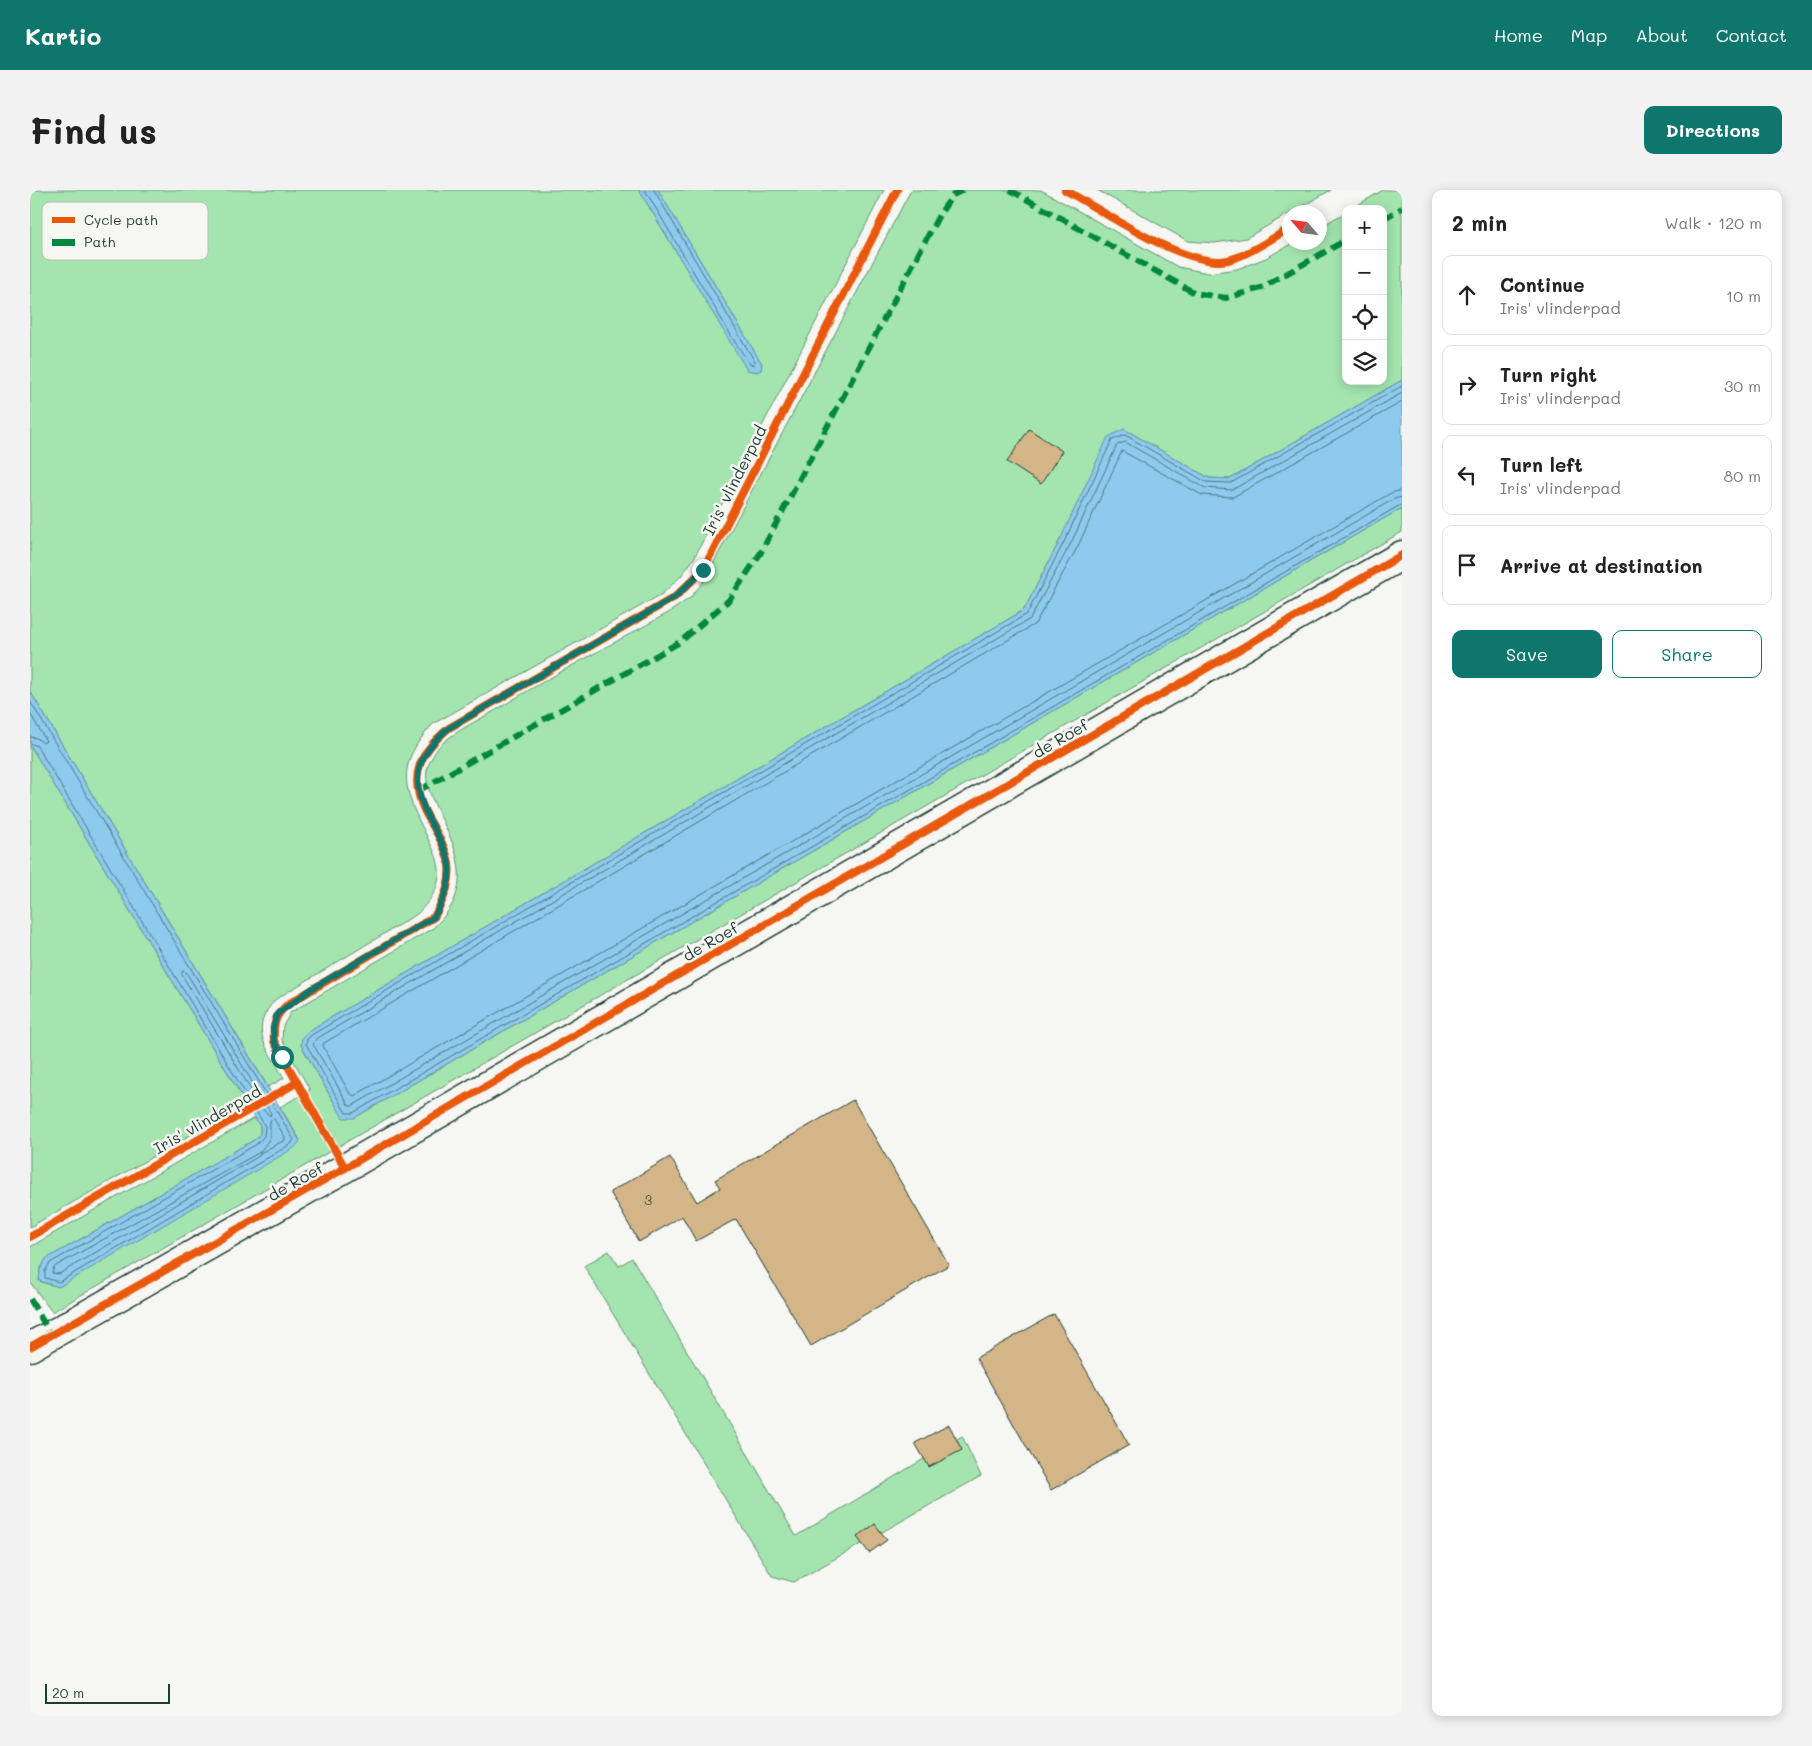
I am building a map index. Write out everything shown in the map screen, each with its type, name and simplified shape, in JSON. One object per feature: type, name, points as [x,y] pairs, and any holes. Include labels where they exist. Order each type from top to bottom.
[{"type":"street","name":"de Roef","points":[[30,1347],[345,1168],[1402,556]]},
{"type":"green space","points":[[30,190],[639,190],[747,369],[757,372],[762,364],[658,190],[884,190],[694,558],[682,575],[662,594],[433,724],[420,740],[407,767],[406,780],[413,807],[434,850],[438,863],[438,884],[429,900],[417,914],[276,999],[267,1010],[261,1029],[263,1038],[266,1048],[284,1078],[268,1087],[30,691]]},
{"type":"green space","points":[[911,190],[1041,190],[1178,267],[1208,273],[1237,269],[1266,258],[1282,249],[1327,250],[1327,223],[1342,214],[1342,385],[1387,385],[1387,205],[1358,205],[1383,190],[1402,190],[1402,380],[1230,479],[1209,478],[1124,429],[1061,538],[1024,610],[310,1030],[301,1045],[333,1101],[354,1118],[1402,508],[1402,532],[52,1312],[30,1282],[30,1247],[254,1118],[260,1126],[260,1134],[254,1140],[46,1259],[40,1270],[39,1281],[51,1285],[300,1140],[280,1107],[310,1090],[282,1040],[283,1026],[291,1012],[433,928],[452,905],[459,882],[457,859],[427,780],[429,764],[435,752],[442,744],[463,729],[560,672],[668,613],[690,598],[704,581]]},
{"type":"green space","points":[[1097,190],[1331,190],[1304,205],[1282,205],[1282,218],[1246,238],[1215,243],[1188,241]]},
{"type":"green space","points":[[30,745],[246,1103],[30,1227]]},
{"type":"green space","points":[[609,1251],[619,1266],[632,1258],[796,1536],[962,1436],[981,1476],[794,1582],[772,1576],[584,1266]]},
{"type":"water","points":[[639,190],[658,190],[762,364],[761,370],[757,372],[747,370]]},
{"type":"water","points":[[1402,380],[1402,508],[354,1118],[343,1118],[301,1045],[302,1037],[310,1030],[1024,610],[1061,538],[1108,437],[1124,429],[1209,478],[1230,479]]},
{"type":"water","points":[[30,691],[300,1141],[294,1148],[59,1287],[39,1281],[40,1270],[46,1259],[254,1140],[260,1134],[260,1126],[30,745]]},
{"type":"building","points":[[1029,429],[1062,451],[1041,484],[1007,462]]},
{"type":"building","points":[[853,1100],[949,1265],[811,1346],[736,1219],[696,1241],[682,1216],[639,1242],[610,1192],[670,1157],[697,1202],[720,1188],[715,1180]]},
{"type":"building","points":[[1054,1314],[1129,1445],[1051,1490],[976,1358]]},
{"type":"building","points":[[949,1425],[962,1450],[929,1467],[915,1443]]},
{"type":"building","points":[[875,1524],[887,1540],[869,1553],[857,1537]]},
{"type":"marked path","points":[[418,791],[680,642],[729,600],[760,554],[939,215],[953,195],[963,190]]},
{"type":"marked path","points":[[1010,190],[1195,293],[1226,298],[1261,288],[1342,242]]},
{"type":"marked path","points":[[1387,217],[1402,208]]},
{"type":"marked path","points":[[30,1299],[51,1335]]},
{"type":"cycle path","name":"Iris' vlinderpad","points":[[345,1168],[274,1041],[274,1030],[280,1012],[288,1004],[434,917],[447,889],[449,867],[444,846],[419,797],[417,774],[425,755],[431,745],[449,728],[675,597],[703,570],[897,190]]},
{"type":"cycle path","points":[[1065,190],[1145,236],[1190,256],[1210,260],[1228,260],[1243,255],[1282,233]]},
{"type":"cycle path","points":[[30,1347],[345,1168],[1402,555]]},
{"type":"cycle path","name":"Iris' vlinderpad","points":[[30,1237],[296,1083]]},
{"type":"route","points":[[282,1057],[274,1041],[273,1028],[277,1014],[288,1004],[313,988],[434,917],[444,899],[449,880],[448,859],[424,809],[418,790],[417,773],[422,756],[432,741],[449,728],[675,597],[703,570]]}]
